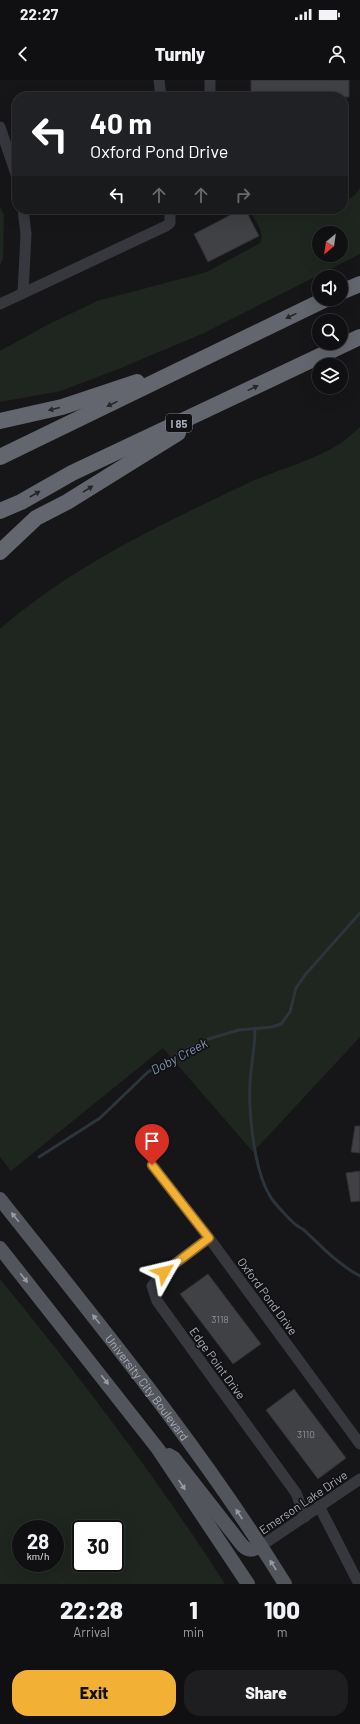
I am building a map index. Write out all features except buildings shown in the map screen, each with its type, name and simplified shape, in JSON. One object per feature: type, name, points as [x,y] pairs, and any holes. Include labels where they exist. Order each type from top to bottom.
[{"type":"highway","points":[[348,289],[360,284]]},
{"type":"highway","points":[[0,457],[312,306]]},
{"type":"highway","name":"I 85","points":[[0,511],[21,502],[72,473],[360,337]]},
{"type":"highway","points":[[0,421],[62,407],[197,362]]},
{"type":"highway","points":[[0,552],[36,518],[67,502],[227,401]]},
{"type":"main road","name":"University City Boulevard","points":[[0,1199],[170,1416],[205,1464],[285,1584]]},
{"type":"main road","points":[[0,1248],[158,1449],[248,1584]]},
{"type":"main road","points":[[158,1449],[174,1458],[242,1545],[248,1550],[253,1550],[261,1546]]},
{"type":"street","points":[[159,80],[160,92]]},
{"type":"street","points":[[210,80],[210,92]]},
{"type":"street","points":[[0,127],[12,162]]},
{"type":"street","points":[[24,214],[26,234],[24,293]]},
{"type":"street","points":[[0,304],[166,226],[170,223],[170,214]]},
{"type":"street","name":"Oxford Pond Drive","points":[[152,1165],[209,1238],[360,1444]]},
{"type":"street","name":"Edge Point Drive","points":[[209,1238],[164,1272],[152,1286],[157,1301],[296,1493],[305,1517]]},
{"type":"street","name":"Emerson Lake Drive","points":[[261,1546],[360,1479]]},
{"type":"street","points":[[319,1506],[359,1584]]},
{"type":"shaded area","points":[[360,188],[360,254],[348,260],[348,226],[312,226],[312,262],[344,262],[328,270],[312,270],[312,278],[204,333],[121,368],[61,391],[0,402],[0,351],[47,325],[97,301],[207,272],[260,243],[260,230],[252,214],[348,214],[348,200],[355,195]]},
{"type":"shaded area","points":[[0,206],[4,215],[3,259],[0,265]]},
{"type":"shaded area","points":[[360,427],[360,1037],[253,1152],[163,1048],[11,1171],[0,1157],[0,629],[56,586],[117,549],[148,532],[244,485],[330,450],[344,441]]},
{"type":"shaded area","points":[[0,1279],[117,1428],[199,1544],[225,1584],[0,1584]]},
{"type":"waterway","name":"Doby Creek","points":[[39,1157],[100,1118],[148,1072],[183,1051],[205,1040],[239,1030],[272,1027],[281,1024],[290,1012],[296,988],[305,975],[360,913]]},
{"type":"waterway","points":[[255,1028],[250,1100],[255,1153],[264,1184],[272,1199],[296,1225],[304,1230],[338,1261],[352,1272],[360,1276]]},
{"type":"route","points":[[152,1165],[209,1238],[164,1272]]}]
